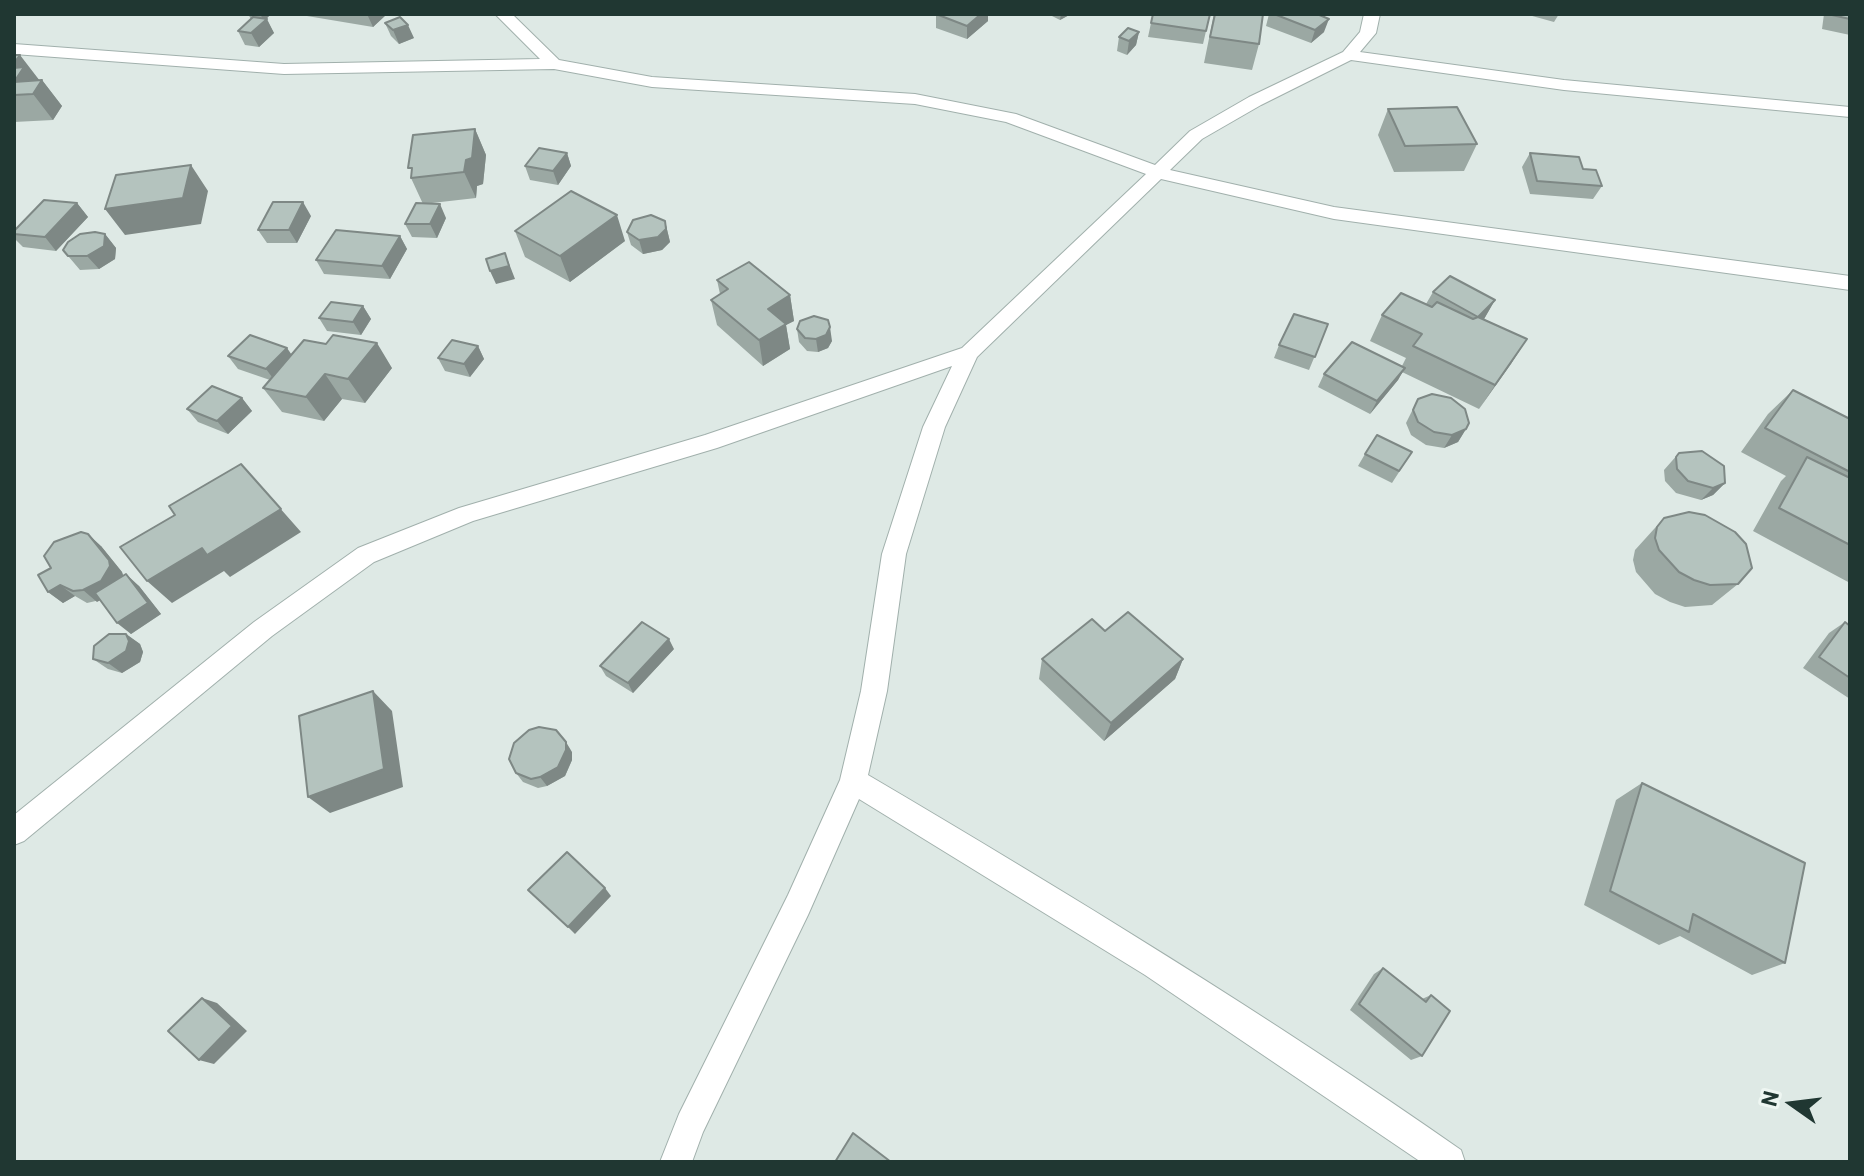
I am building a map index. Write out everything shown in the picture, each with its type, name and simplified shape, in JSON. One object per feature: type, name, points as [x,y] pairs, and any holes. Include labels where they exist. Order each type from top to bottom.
[{"type":"street","points":[[676,1162],[690,1125],[798,905],[853,781],[874,691],[894,554],[934,427],[969,353],[1196,135],[1255,101],[1349,55],[1368,33],[1372,14]]},
{"type":"street","points":[[514,19],[554,64]]},
{"type":"street","points":[[14,49],[241,68],[554,64],[652,82],[915,99],[1010,118],[1159,173],[1334,213],[1850,283]]},
{"type":"street","points":[[1349,55],[1564,85],[1850,112]]},
{"type":"street","points":[[14,832],[263,629],[366,555],[467,514],[709,442],[969,353]]},
{"type":"street","points":[[853,781],[1073,911],[1351,1092],[1449,1162]]},
{"type":"building","points":[[936,14],[981,14],[967,26]]},
{"type":"building","points":[[1153,14],[1210,14],[1206,31],[1151,23]]},
{"type":"building","points":[[1215,14],[1263,14],[1259,44],[1210,37]]},
{"type":"building","points":[[1274,14],[1317,14],[1329,19],[1315,30]]},
{"type":"building","points":[[1850,14],[1850,19],[1832,15]]},
{"type":"building","points":[[253,17],[267,19],[251,33],[238,31]]},
{"type":"building","points":[[400,17],[408,25],[393,30],[385,23]]},
{"type":"building","points":[[1128,28],[1139,32],[1129,41],[1119,37]]},
{"type":"building","points":[[24,67],[14,82],[14,68]]},
{"type":"building","points":[[42,80],[33,94],[14,95],[14,82]]},
{"type":"building","points":[[1457,107],[1477,144],[1405,146],[1388,109]]},
{"type":"building","points":[[475,129],[472,158],[466,160],[464,172],[411,178],[412,168],[408,168],[413,135]]},
{"type":"building","points":[[539,148],[567,153],[553,171],[525,166]]},
{"type":"building","points":[[1530,153],[1579,157],[1583,169],[1596,170],[1602,186],[1537,181]]},
{"type":"building","points":[[191,165],[183,198],[105,209],[116,175]]},
{"type":"building","points":[[571,191],[617,215],[560,256],[515,231]]},
{"type":"building","points":[[44,200],[77,203],[45,237],[14,234],[14,231]]},
{"type":"building","points":[[273,202],[303,202],[289,230],[258,230]]},
{"type":"building","points":[[416,203],[440,204],[430,224],[405,224]]},
{"type":"building","points":[[651,215],[665,221],[666,229],[658,237],[639,240],[627,232],[633,220]]},
{"type":"building","points":[[336,230],[400,236],[382,266],[316,260]]},
{"type":"building","points":[[80,234],[105,234],[104,246],[87,256],[68,256],[63,250]]},
{"type":"building","points":[[505,253],[509,266],[490,271],[486,259]]},
{"type":"building","points":[[749,262],[790,295],[768,309],[786,324],[759,340],[711,300],[728,289],[717,280]]},
{"type":"building","points":[[1450,276],[1495,300],[1478,317],[1433,292]]},
{"type":"building","points":[[1401,293],[1432,307],[1437,302],[1527,339],[1495,385],[1413,346],[1422,334],[1382,315]]},
{"type":"building","points":[[331,302],[363,306],[353,322],[319,318]]},
{"type":"building","points":[[1294,314],[1328,324],[1315,357],[1279,345]]},
{"type":"building","points":[[814,316],[828,320],[830,327],[826,335],[816,339],[805,338],[797,329],[800,321]]},
{"type":"building","points":[[250,335],[287,348],[266,369],[228,356]]},
{"type":"building","points":[[333,335],[377,343],[348,379],[325,374],[306,397],[263,388],[304,340],[326,344]]},
{"type":"building","points":[[452,340],[478,346],[464,364],[438,358]]},
{"type":"building","points":[[1352,342],[1405,368],[1377,401],[1324,374]]},
{"type":"building","points":[[212,386],[242,398],[217,421],[187,409]]},
{"type":"building","points":[[1793,390],[1850,419],[1850,472],[1765,428]]},
{"type":"building","points":[[1432,394],[1451,398],[1465,409],[1469,423],[1466,429],[1452,435],[1434,432],[1418,422],[1413,410],[1418,399]]},
{"type":"building","points":[[1377,435],[1412,452],[1399,471],[1365,454]]},
{"type":"building","points":[[1702,451],[1724,466],[1725,483],[1713,488],[1688,481],[1677,469],[1676,457],[1679,453]]},
{"type":"building","points":[[1807,457],[1850,478],[1850,545],[1779,508]]},
{"type":"building","points":[[241,464],[281,509],[207,555],[202,548],[147,581],[120,547],[175,515],[169,506]]},
{"type":"building","points":[[1689,512],[1705,515],[1735,532],[1746,544],[1752,568],[1738,584],[1710,585],[1694,580],[1679,572],[1659,550],[1655,538],[1657,527],[1664,518]]},
{"type":"building","points":[[81,532],[88,534],[109,560],[110,566],[101,581],[83,590],[73,591],[60,585],[48,592],[38,575],[51,568],[44,556],[54,542]]},
{"type":"building","points":[[126,574],[148,603],[117,623],[95,593]]},
{"type":"building","points":[[1128,612],[1183,659],[1111,723],[1042,659],[1092,619],[1105,631]]},
{"type":"building","points":[[642,622],[669,639],[628,683],[600,666]]},
{"type":"building","points":[[1845,622],[1850,626],[1850,678],[1819,657]]},
{"type":"building","points":[[109,634],[126,634],[129,641],[126,651],[108,663],[93,659],[94,646]]},
{"type":"building","points":[[373,691],[384,769],[308,797],[299,716]]},
{"type":"building","points":[[539,727],[556,730],[566,742],[566,750],[558,767],[531,779],[516,773],[509,759],[514,743],[529,730]]},
{"type":"building","points":[[1642,783],[1805,863],[1785,963],[1693,914],[1689,932],[1610,891]]},
{"type":"building","points":[[567,852],[605,888],[568,927],[528,890]]},
{"type":"building","points":[[1383,968],[1426,1002],[1431,995],[1450,1011],[1422,1056],[1359,1004]]},
{"type":"building","points":[[202,998],[232,1026],[199,1060],[168,1031]]},
{"type":"building","points":[[853,1133],[891,1162],[835,1162]]}]
